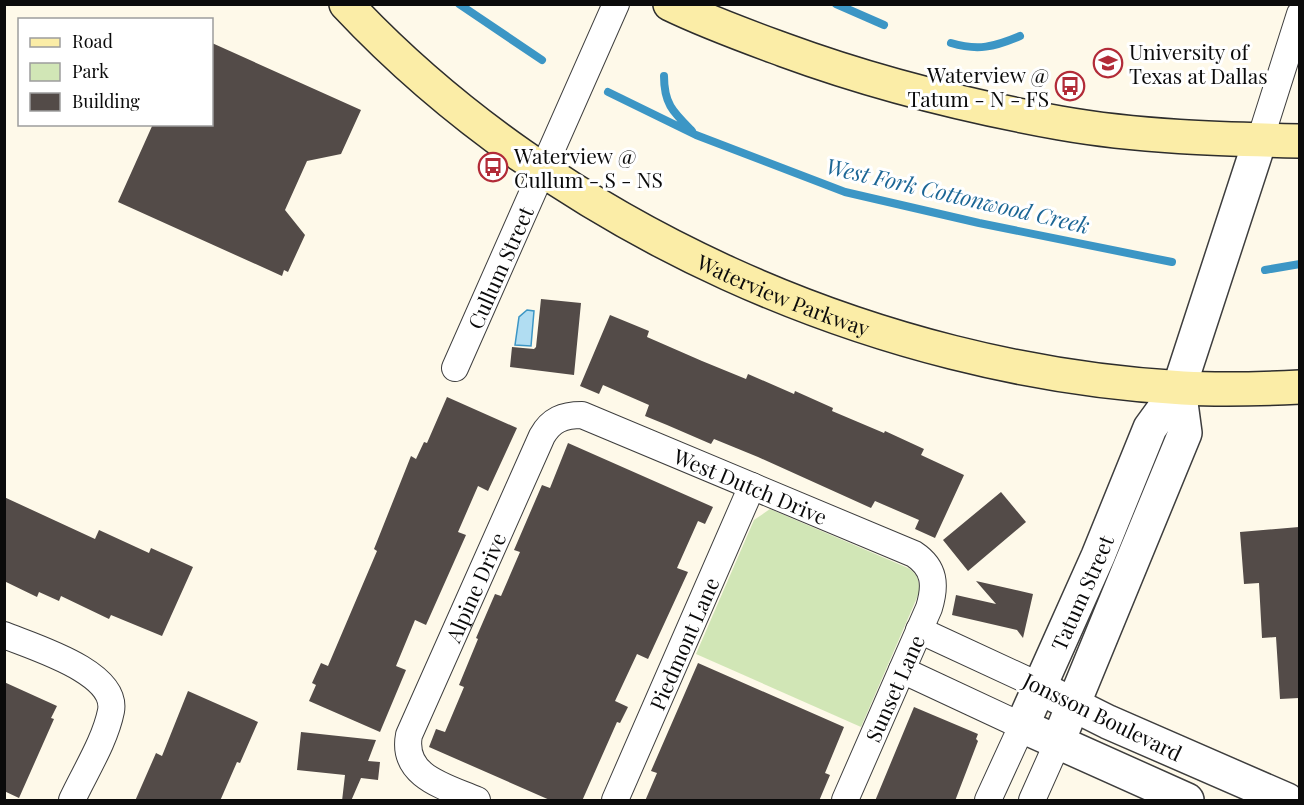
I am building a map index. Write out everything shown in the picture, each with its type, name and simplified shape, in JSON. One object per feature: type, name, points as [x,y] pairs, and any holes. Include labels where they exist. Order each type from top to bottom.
[{"type":"main road","name":"Waterview Parkway","points":[[346,4],[417,73],[474,120],[543,171],[603,208],[753,285],[862,326],[957,352],[1033,368],[1179,388],[1299,387]]},
{"type":"main road","points":[[670,4],[736,33],[861,77],[959,102],[1061,123],[1146,134],[1299,141]]},
{"type":"street","name":"Cullum Street","points":[[455,368],[616,4]]},
{"type":"street","points":[[1260,140],[1299,14]]},
{"type":"street","name":"Tatum Street","points":[[988,801],[1098,556],[1150,428],[1179,388],[1260,140]]},
{"type":"street","name":"Tatum Street","points":[[1032,801],[1185,433],[1179,388]]},
{"type":"street","name":"West Dutch Drive","points":[[561,417],[570,415],[591,417],[914,554],[925,563],[931,573]]},
{"type":"street","name":"Alpine Drive","points":[[477,801],[432,781],[413,766],[407,752],[409,735],[542,436],[550,423],[561,417]]},
{"type":"street","name":"Piedmont Lane","points":[[615,801],[752,486]]},
{"type":"street","name":"Sunset Lane","points":[[844,801],[920,630],[932,597],[931,573]]},
{"type":"street","name":"Jonsson Boulevard","points":[[920,630],[1040,686],[1073,706],[1287,801]]},
{"type":"street","points":[[4,634],[82,669],[99,680],[109,691],[111,709],[72,801]]},
{"type":"street","name":"Jonsson Boulevard","points":[[902,670],[1056,744],[1187,801]]},
{"type":"green space","points":[[770,509],[908,568],[918,579],[919,593],[861,727],[696,654],[754,520]]},
{"type":"water","points":[[527,310],[534,311],[531,346],[515,345],[519,317]]},
{"type":"building","points":[[213,43],[361,110],[341,154],[307,161],[285,210],[305,235],[288,272],[284,270],[282,276],[118,202],[152,126],[213,126]]},
{"type":"building","points":[[541,299],[581,303],[574,375],[510,367],[512,347],[534,349],[536,347]]},
{"type":"building","points":[[610,315],[649,331],[647,337],[702,361],[746,379],[748,374],[794,394],[795,391],[833,408],[832,411],[884,433],[885,431],[924,449],[921,455],[964,475],[935,538],[915,529],[919,520],[875,501],[871,508],[714,439],[711,444],[645,416],[649,405],[603,385],[599,394],[580,386]]},
{"type":"building","points":[[447,397],[517,428],[488,491],[478,486],[458,532],[466,535],[426,625],[415,620],[396,666],[406,670],[380,732],[309,701],[316,685],[312,683],[321,663],[328,666],[377,551],[374,549],[411,456],[416,459],[424,442],[427,443]]},
{"type":"building","points":[[568,443],[713,507],[705,524],[698,521],[677,568],[688,572],[648,659],[637,654],[615,701],[628,707],[620,723],[617,722],[582,801],[552,801],[429,747],[436,729],[445,732],[464,687],[459,685],[478,639],[476,638],[495,594],[501,596],[520,552],[514,550],[542,485],[550,488]]},
{"type":"building","points":[[1001,492],[1026,522],[968,571],[943,540]]},
{"type":"building","points":[[4,497],[95,539],[99,530],[149,553],[151,548],[193,567],[162,636],[111,615],[109,619],[61,596],[59,601],[39,592],[37,597],[4,581]]},
{"type":"building","points":[[1299,527],[1299,698],[1280,699],[1276,637],[1262,638],[1259,583],[1244,584],[1240,532]]},
{"type":"building","points":[[976,581],[1033,594],[1023,638],[1017,630],[952,615],[956,595],[996,604]]},
{"type":"building","points":[[698,663],[844,727],[825,773],[830,775],[819,801],[645,801],[657,773],[651,771]]},
{"type":"building","points":[[4,682],[57,706],[51,718],[54,719],[19,798],[4,791]]},
{"type":"building","points":[[188,691],[258,722],[240,763],[237,762],[220,801],[135,801],[156,753],[162,756]]},
{"type":"building","points":[[914,707],[978,734],[976,739],[978,741],[955,801],[875,801]]},
{"type":"building","points":[[301,732],[376,740],[368,761],[380,762],[378,780],[361,778],[351,801],[342,801],[345,775],[297,770]]},
{"type":"waterway","name":"West Fork Cottonwood Creek","points":[[459,4],[542,60]]},
{"type":"waterway","points":[[836,4],[884,25]]},
{"type":"waterway","points":[[951,43],[970,47],[986,47],[1020,36]]},
{"type":"waterway","points":[[664,76],[664,86],[671,107],[692,131]]},
{"type":"waterway","name":"West Fork Cottonwood Creek","points":[[608,92],[696,135],[845,192],[979,223],[1172,262]]},
{"type":"waterway","name":"West Fork Cottonwood Creek","points":[[1265,270],[1300,264]]},
{"type":"place","name":"University of Texas at Dallas","points":[[1108,63]]},
{"type":"place","name":"Waterview @ Tatum - N - FS","points":[[1070,86]]},
{"type":"place","name":"Waterview @ Cullum - S - NS","points":[[493,167]]}]
